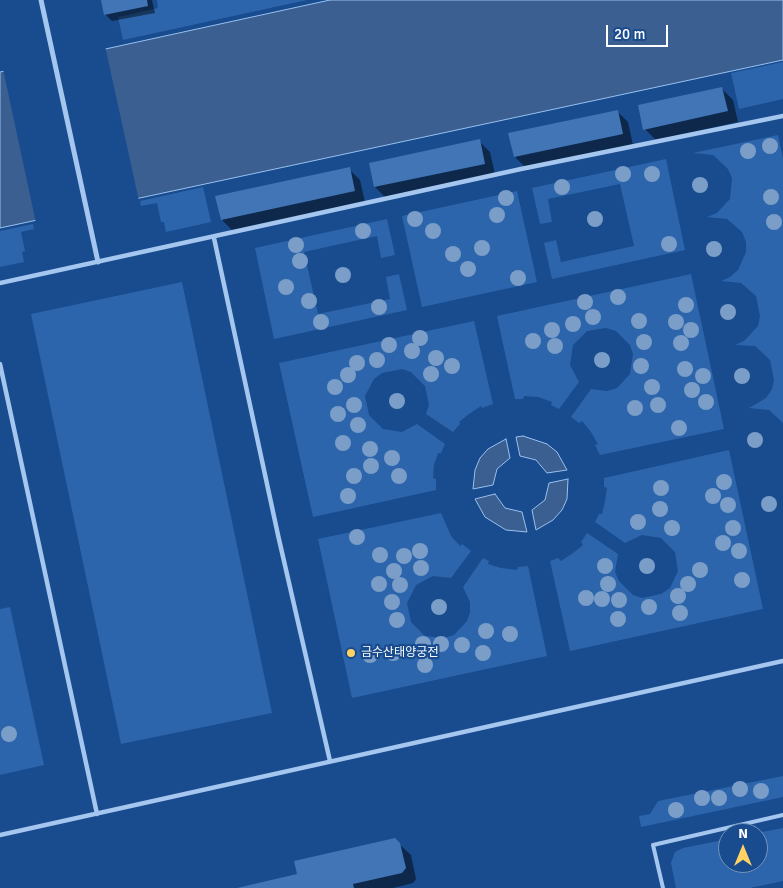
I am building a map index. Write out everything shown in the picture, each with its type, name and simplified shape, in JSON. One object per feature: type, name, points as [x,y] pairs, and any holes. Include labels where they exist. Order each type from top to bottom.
[{"type":"street","points":[[42,0],[98,262]]},
{"type":"street","points":[[0,283],[512,172],[783,116]]},
{"type":"street","points":[[214,238],[278,535],[330,761]]},
{"type":"street","points":[[0,364],[97,814]]},
{"type":"street","points":[[0,834],[783,661]]},
{"type":"lane","points":[[663,888],[653,845],[783,815]]},
{"type":"shaded area","points":[[157,0],[307,0],[123,40],[118,17],[158,8]]},
{"type":"shaded area","points":[[330,0],[783,0],[783,60],[0,228],[0,72]]},
{"type":"shaded area","points":[[783,62],[783,99],[739,109],[731,73]]},
{"type":"shaded area","points":[[778,135],[783,159],[783,423],[769,410],[749,408],[766,398],[772,389],[774,380],[770,360],[755,346],[735,345],[744,341],[758,326],[760,316],[756,296],[741,283],[721,281],[730,277],[738,270],[746,252],[746,242],[742,232],[727,219],[707,217],[717,213],[730,199],[732,178],[728,169],[713,155],[693,153]]},
{"type":"shaded area","points":[[666,159],[685,250],[552,279],[544,243],[556,240],[561,262],[634,246],[620,184],[548,199],[552,222],[540,224],[532,188]]},
{"type":"shaded area","points":[[203,187],[211,222],[166,232],[164,222],[161,222],[157,203],[141,206],[140,201]]},
{"type":"shaded area","points":[[517,191],[537,282],[422,307],[402,216]]},
{"type":"shaded area","points":[[387,219],[395,255],[381,258],[377,236],[304,252],[318,314],[390,299],[386,277],[399,274],[407,310],[274,339],[255,248]]},
{"type":"shaded area","points":[[33,224],[34,229],[21,232],[25,251],[22,252],[24,262],[0,267],[0,231]]},
{"type":"shaded area","points":[[691,274],[724,429],[600,455],[595,445],[598,444],[591,432],[582,421],[579,423],[571,417],[591,389],[607,391],[617,388],[630,374],[633,354],[630,345],[616,331],[606,328],[587,331],[573,345],[570,365],[579,382],[559,409],[551,405],[552,402],[538,397],[524,396],[523,399],[515,399],[497,316]]},
{"type":"shaded area","points":[[182,282],[272,713],[121,744],[31,314]]},
{"type":"shaded area","points":[[474,321],[493,404],[482,408],[481,406],[469,414],[459,422],[460,424],[453,432],[426,414],[429,405],[425,386],[411,372],[402,369],[382,373],[374,379],[365,396],[369,415],[383,429],[402,432],[417,424],[445,444],[441,453],[438,453],[434,465],[433,478],[436,479],[436,490],[313,517],[279,363]]},
{"type":"shaded area","points":[[523,436],[547,444],[557,452],[567,470],[547,473],[536,460],[520,456],[516,437]]},
{"type":"shaded area","points":[[506,439],[510,458],[497,469],[493,485],[473,489],[475,470],[480,458],[488,449]]},
{"type":"shaded area","points":[[729,450],[763,609],[570,651],[550,561],[558,558],[561,561],[573,553],[583,545],[581,542],[587,533],[618,554],[615,572],[619,581],[633,595],[642,598],[661,594],[670,588],[678,571],[675,552],[661,538],[642,535],[625,543],[595,522],[599,514],[602,514],[605,501],[607,488],[604,487],[604,478]]},
{"type":"shaded area","points":[[568,479],[567,499],[562,510],[553,520],[536,530],[532,510],[545,500],[549,483]]},
{"type":"shaded area","points":[[495,494],[505,508],[522,512],[527,532],[506,530],[485,517],[475,499]]},
{"type":"shaded area","points":[[441,513],[451,536],[460,546],[462,544],[471,551],[451,578],[433,576],[416,585],[407,603],[411,622],[425,636],[444,638],[454,635],[467,621],[470,612],[470,602],[463,587],[483,558],[489,561],[488,564],[501,568],[517,570],[518,567],[528,566],[547,656],[352,698],[318,539]]},
{"type":"shaded area","points":[[10,607],[44,765],[0,775],[0,609]]},
{"type":"shaded area","points":[[783,776],[783,797],[641,827],[639,816],[650,814],[658,801]]},
{"type":"shaded area","points":[[783,828],[783,881],[750,888],[676,888],[671,863],[675,852],[683,848],[718,841],[718,873],[768,873],[768,831]]},
{"type":"pier","points":[[105,46],[139,201],[36,223],[3,69]]},
{"type":"building","points":[[101,0],[147,0],[148,6],[104,15]]},
{"type":"building","points":[[722,87],[728,111],[643,130],[638,105]]},
{"type":"building","points":[[618,110],[623,134],[514,157],[508,133]]},
{"type":"building","points":[[480,139],[485,164],[374,187],[369,163]]},
{"type":"building","points":[[350,167],[355,191],[221,220],[215,196]]},
{"type":"building","points":[[395,838],[400,843],[406,868],[402,873],[353,884],[354,888],[237,888],[297,874],[294,861]]},
{"type":"place","name":"금수산태양궁전","points":[[351,653]]}]
